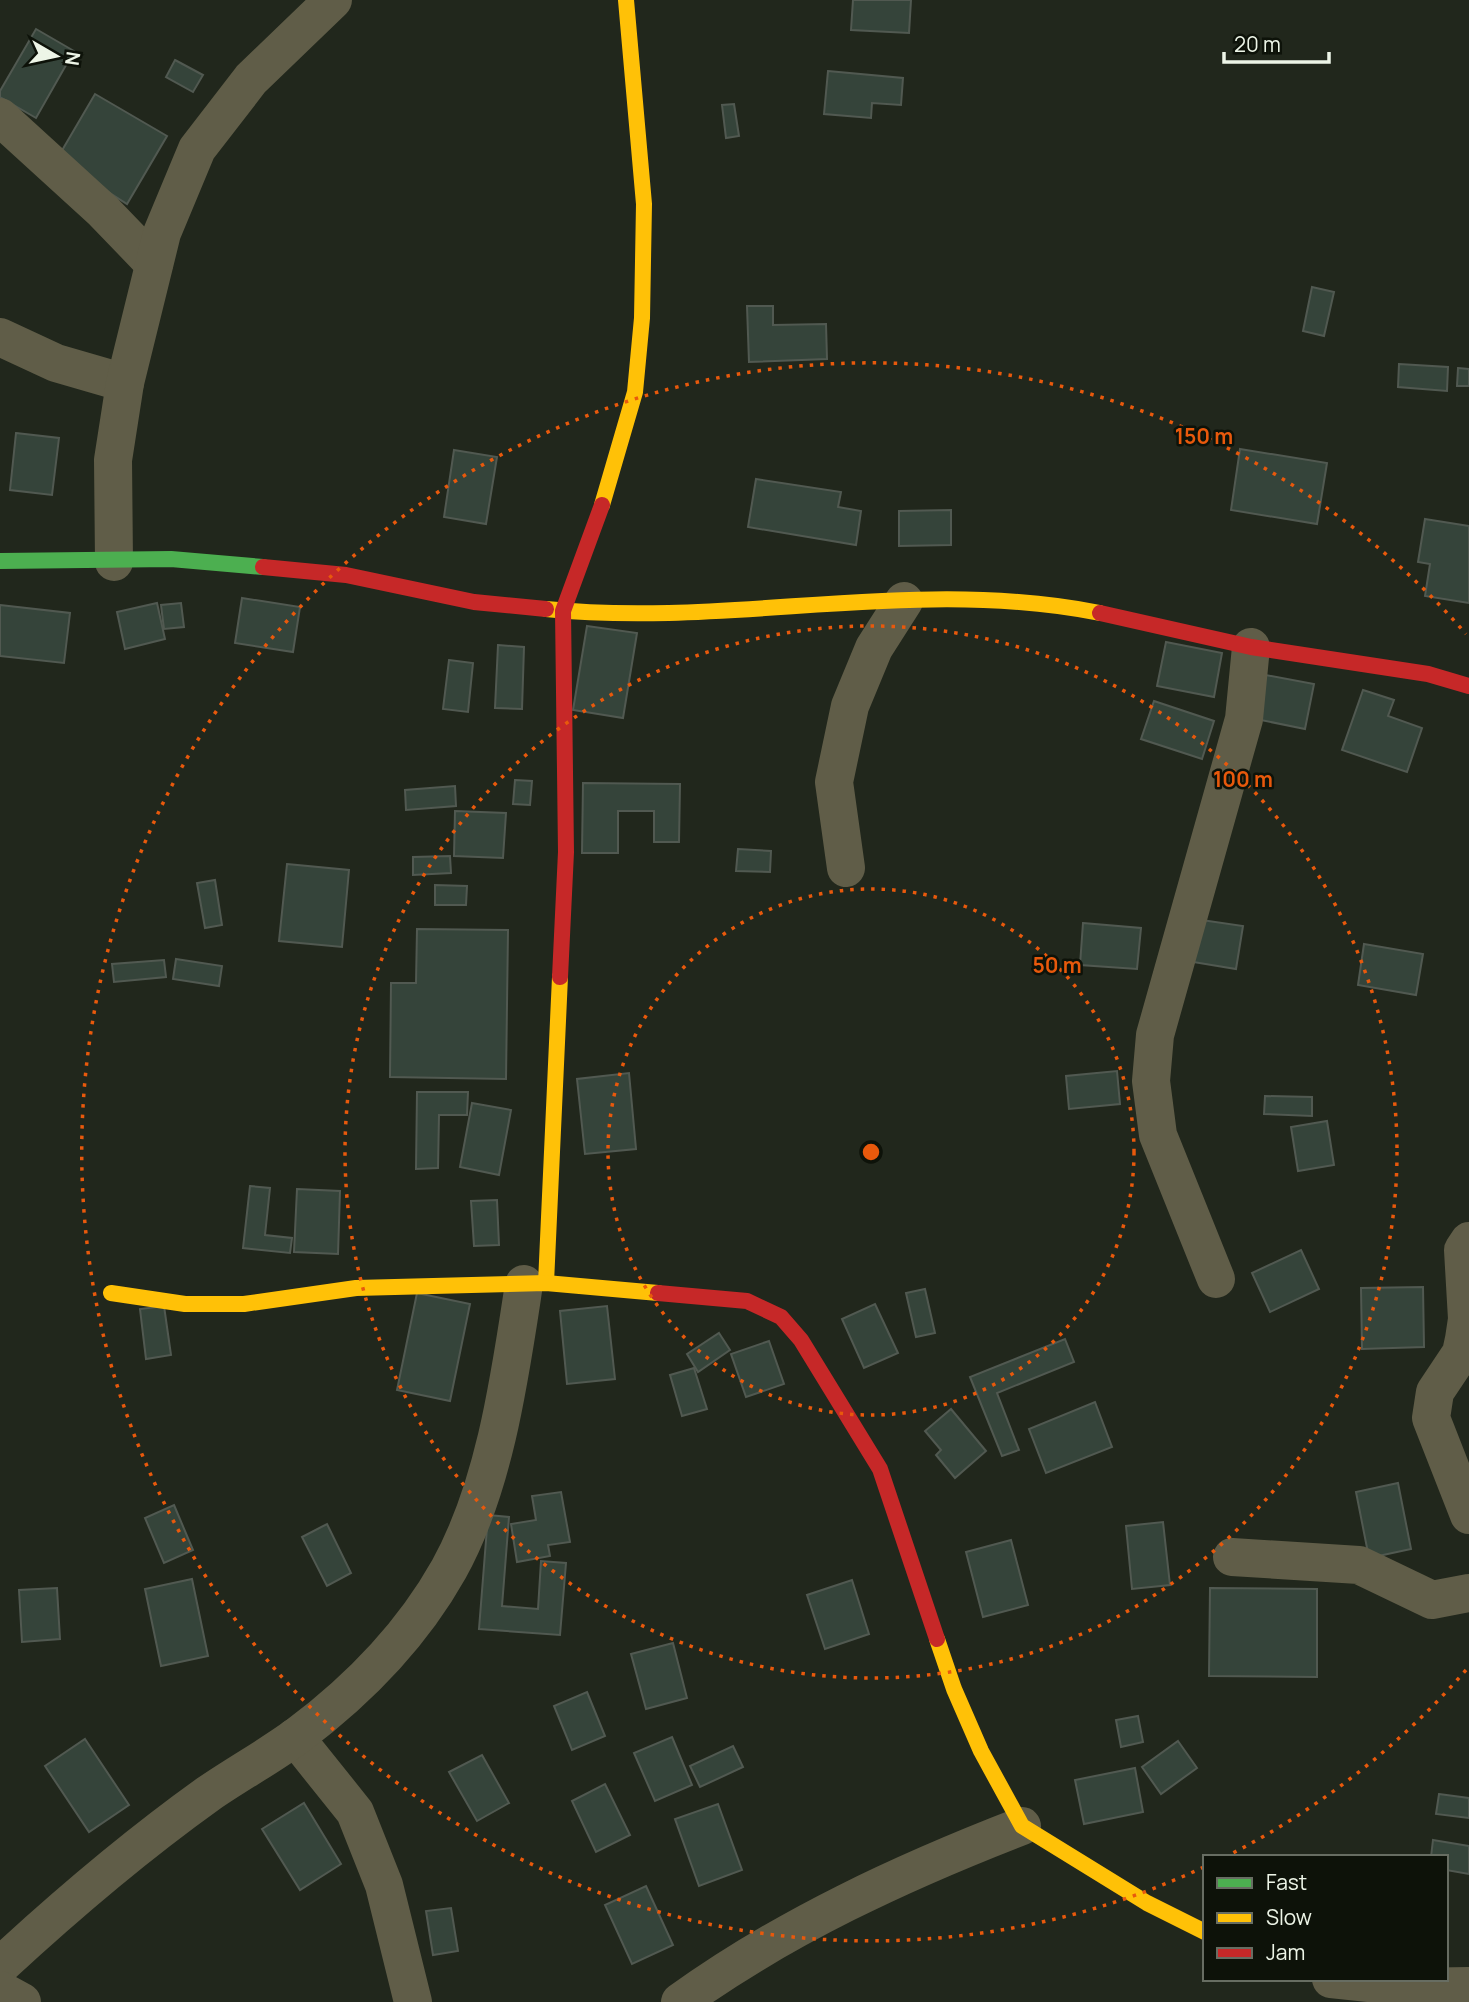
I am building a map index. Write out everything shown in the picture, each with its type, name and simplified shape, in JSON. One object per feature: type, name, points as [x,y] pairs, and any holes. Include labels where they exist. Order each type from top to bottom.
[{"type":"street","points":[[114,562],[113,460],[125,383],[162,233],[197,149],[251,79],[333,0]]},
{"type":"street","points":[[0,1966],[69,1903],[138,1847],[331,1709],[408,1633],[450,1568],[473,1513],[505,1409],[535,1283],[566,852],[563,611],[600,513],[635,393],[642,318],[644,204],[626,0]]},
{"type":"street","points":[[0,117],[103,211],[154,264]]},
{"type":"street","points":[[0,337],[56,362],[125,383]]},
{"type":"street","points":[[0,561],[114,562],[171,559],[346,575],[474,602],[563,611],[670,612],[904,601],[1013,601],[1096,612],[1251,648],[1428,674],[1469,686]]},
{"type":"street","points":[[846,868],[834,782],[850,706],[874,648],[904,601]]},
{"type":"street","points":[[1216,1279],[1158,1135],[1151,1082],[1155,1035],[1244,719],[1251,648]]},
{"type":"street","points":[[1469,1241],[1463,1250],[1467,1319],[1461,1353],[1435,1392],[1431,1418],[1469,1515]]},
{"type":"street","points":[[111,1293],[185,1304],[244,1304],[356,1288],[535,1283],[747,1301],[781,1317],[801,1340],[880,1469],[954,1689],[981,1751],[1022,1826],[1147,1903],[1203,1931]]},
{"type":"street","points":[[1232,1557],[1359,1565],[1432,1600],[1469,1593]]},
{"type":"street","points":[[295,1737],[355,1812],[384,1885],[413,2002]]},
{"type":"street","points":[[680,2002],[719,1973],[826,1914],[928,1862],[1022,1826]]},
{"type":"street","points":[[1350,1981],[1405,1987],[1469,1986]]},
{"type":"street","points":[[0,1990],[22,2002]]},
{"type":"building","points":[[853,0],[911,0],[909,33],[851,30]]},
{"type":"building","points":[[36,29],[74,51],[36,118],[0,97],[0,91]]},
{"type":"building","points":[[175,60],[203,75],[193,92],[166,77]]},
{"type":"building","points":[[828,71],[903,78],[901,105],[872,103],[871,118],[824,114]]},
{"type":"building","points":[[95,94],[167,136],[127,204],[57,159]]},
{"type":"building","points":[[734,104],[739,136],[726,138],[722,105]]},
{"type":"building","points":[[1312,287],[1334,292],[1324,336],[1303,331]]},
{"type":"building","points":[[747,306],[773,306],[773,325],[826,324],[827,359],[749,362]]},
{"type":"building","points":[[1399,364],[1448,367],[1447,391],[1398,387]]},
{"type":"building","points":[[1458,368],[1469,369],[1469,386],[1457,386]]},
{"type":"building","points":[[16,433],[59,438],[52,495],[10,490]]},
{"type":"building","points":[[1240,449],[1327,463],[1317,524],[1231,510]]},
{"type":"building","points":[[454,450],[497,457],[486,524],[444,517]]},
{"type":"building","points":[[756,479],[841,492],[838,507],[861,511],[856,545],[748,527]]},
{"type":"building","points":[[951,510],[951,545],[899,546],[899,511]]},
{"type":"building","points":[[1425,519],[1469,526],[1469,603],[1425,596],[1430,564],[1418,562]]},
{"type":"building","points":[[242,598],[300,607],[293,652],[235,643]]},
{"type":"building","points":[[157,603],[165,639],[125,649],[117,612]]},
{"type":"building","points":[[181,603],[184,627],[164,629],[161,605]]},
{"type":"building","points":[[0,605],[70,613],[64,663],[0,656]]},
{"type":"building","points":[[587,626],[637,633],[623,718],[573,710]]},
{"type":"building","points":[[1166,642],[1222,653],[1214,697],[1157,686]]},
{"type":"building","points":[[498,645],[524,647],[522,709],[495,708]]},
{"type":"building","points":[[449,660],[473,663],[468,712],[443,709]]},
{"type":"building","points":[[1255,673],[1314,684],[1305,729],[1246,717]]},
{"type":"building","points":[[1363,690],[1394,700],[1388,716],[1422,728],[1407,772],[1342,750]]},
{"type":"building","points":[[1154,701],[1214,721],[1202,759],[1141,739]]},
{"type":"building","points":[[515,780],[532,781],[530,805],[513,804]]},
{"type":"building","points":[[583,783],[680,784],[679,842],[654,842],[654,811],[618,811],[618,853],[582,853]]},
{"type":"building","points":[[455,786],[456,806],[406,810],[405,790]]},
{"type":"building","points":[[455,811],[506,813],[503,858],[454,856]]},
{"type":"building","points":[[738,849],[771,851],[770,872],[736,871]]},
{"type":"building","points":[[450,856],[451,873],[413,875],[413,857]]},
{"type":"building","points":[[287,864],[349,870],[342,947],[279,941]]},
{"type":"building","points":[[215,880],[222,925],[205,928],[197,883]]},
{"type":"building","points":[[435,885],[467,886],[466,905],[435,905]]},
{"type":"building","points":[[1188,918],[1243,926],[1236,969],[1181,960]]},
{"type":"building","points":[[1083,923],[1141,928],[1137,969],[1080,965]]},
{"type":"building","points":[[417,929],[508,930],[506,1079],[390,1077],[391,983],[416,983]]},
{"type":"building","points":[[1364,944],[1423,954],[1416,995],[1358,985]]},
{"type":"building","points":[[176,959],[222,966],[219,986],[173,979]]},
{"type":"building","points":[[164,960],[166,977],[114,982],[112,964]]},
{"type":"building","points":[[1117,1071],[1120,1104],[1069,1109],[1066,1076]]},
{"type":"building","points":[[629,1073],[636,1149],[585,1154],[577,1079]]},
{"type":"building","points":[[417,1092],[468,1092],[467,1115],[439,1115],[438,1168],[416,1169]]},
{"type":"building","points":[[1265,1096],[1312,1097],[1312,1116],[1264,1114]]},
{"type":"building","points":[[472,1103],[511,1110],[499,1175],[460,1167]]},
{"type":"building","points":[[1327,1121],[1334,1165],[1298,1171],[1291,1127]]},
{"type":"building","points":[[250,1186],[270,1188],[265,1235],[292,1238],[290,1253],[243,1248]]},
{"type":"building","points":[[297,1189],[340,1191],[338,1254],[294,1252]]},
{"type":"building","points":[[497,1200],[499,1245],[474,1246],[471,1201]]},
{"type":"building","points":[[1301,1250],[1319,1289],[1270,1312],[1252,1273]]},
{"type":"building","points":[[1423,1287],[1424,1347],[1362,1349],[1361,1288]]},
{"type":"building","points":[[925,1289],[935,1333],[916,1337],[906,1293]]},
{"type":"building","points":[[417,1293],[470,1304],[450,1401],[397,1390]]},
{"type":"building","points":[[875,1304],[898,1353],[864,1368],[842,1319]]},
{"type":"building","points":[[164,1306],[171,1355],[146,1359],[140,1309]]},
{"type":"building","points":[[607,1306],[615,1379],[567,1384],[560,1311]]},
{"type":"building","points":[[719,1333],[730,1350],[698,1372],[687,1354]]},
{"type":"building","points":[[1065,1339],[1074,1362],[997,1393],[1019,1450],[1002,1456],[970,1377]]},
{"type":"building","points":[[769,1341],[784,1384],[746,1397],[731,1354]]},
{"type":"building","points":[[694,1368],[707,1409],[682,1416],[670,1375]]},
{"type":"building","points":[[1095,1402],[1112,1447],[1046,1473],[1029,1429]]},
{"type":"building","points":[[951,1409],[986,1451],[955,1478],[936,1455],[941,1450],[925,1431]]},
{"type":"building","points":[[1398,1483],[1411,1549],[1369,1558],[1356,1492]]},
{"type":"building","points":[[561,1492],[570,1542],[548,1545],[550,1556],[517,1562],[511,1524],[536,1520],[532,1496]]},
{"type":"building","points":[[174,1505],[193,1550],[164,1563],[145,1518]]},
{"type":"building","points":[[488,1515],[509,1517],[502,1606],[538,1609],[541,1561],[566,1563],[560,1635],[479,1629]]},
{"type":"building","points":[[1163,1522],[1170,1585],[1132,1589],[1126,1526]]},
{"type":"building","points":[[327,1524],[351,1573],[327,1586],[302,1537]]},
{"type":"building","points":[[1011,1540],[1028,1605],[983,1617],[966,1552]]},
{"type":"building","points":[[192,1579],[208,1656],[161,1666],[145,1589]]},
{"type":"building","points":[[852,1580],[869,1634],[825,1649],[807,1595]]},
{"type":"building","points":[[57,1588],[60,1639],[22,1642],[19,1590]]},
{"type":"building","points":[[1210,1588],[1317,1589],[1317,1677],[1209,1676]]},
{"type":"building","points":[[673,1643],[687,1698],[646,1709],[631,1654]]},
{"type":"building","points":[[587,1692],[605,1736],[572,1750],[554,1706]]},
{"type":"building","points":[[1138,1716],[1143,1742],[1121,1747],[1116,1720]]},
{"type":"building","points":[[672,1737],[692,1785],[655,1801],[634,1753]]},
{"type":"building","points":[[85,1739],[129,1805],[89,1832],[45,1766]]},
{"type":"building","points":[[1178,1741],[1197,1768],[1161,1794],[1142,1767]]},
{"type":"building","points":[[733,1746],[743,1767],[700,1787],[690,1766]]},
{"type":"building","points":[[482,1755],[509,1803],[477,1821],[449,1772]]},
{"type":"building","points":[[1135,1768],[1143,1812],[1084,1824],[1075,1780]]},
{"type":"building","points":[[605,1784],[630,1835],[596,1852],[572,1801]]},
{"type":"building","points":[[1439,1794],[1469,1798],[1469,1818],[1436,1814]]},
{"type":"building","points":[[304,1803],[341,1864],[300,1890],[262,1829]]},
{"type":"building","points":[[718,1804],[742,1870],[699,1886],[675,1819]]},
{"type":"building","points":[[1433,1840],[1469,1846],[1469,1874],[1448,1870],[1448,1855],[1431,1855]]},
{"type":"building","points":[[646,1886],[673,1945],[632,1964],[605,1905]]},
{"type":"building","points":[[451,1908],[458,1951],[433,1955],[426,1911]]},
{"type":"traffic: fast","points":[[0,561],[171,559],[263,567]]},
{"type":"traffic: slow","points":[[602,505],[635,392],[642,318],[644,204],[626,0]]},
{"type":"traffic: slow","points":[[546,609],[615,613],[684,612],[893,600],[962,599],[1031,603],[1100,613]]},
{"type":"traffic: slow","points":[[546,1283],[560,977]]},
{"type":"traffic: slow","points":[[111,1293],[185,1304],[244,1304],[356,1288],[546,1283],[658,1293]]},
{"type":"traffic: slow","points":[[937,1639],[954,1689],[981,1751],[1022,1826],[1147,1903],[1203,1931]]},
{"type":"traffic: jam","points":[[560,977],[566,852],[563,611],[602,505]]},
{"type":"traffic: jam","points":[[263,567],[346,575],[474,602],[546,609]]},
{"type":"traffic: jam","points":[[1100,613],[1251,647],[1428,674],[1469,686]]},
{"type":"traffic: jam","points":[[658,1293],[747,1301],[781,1317],[801,1340],[880,1469],[937,1639]]}]
